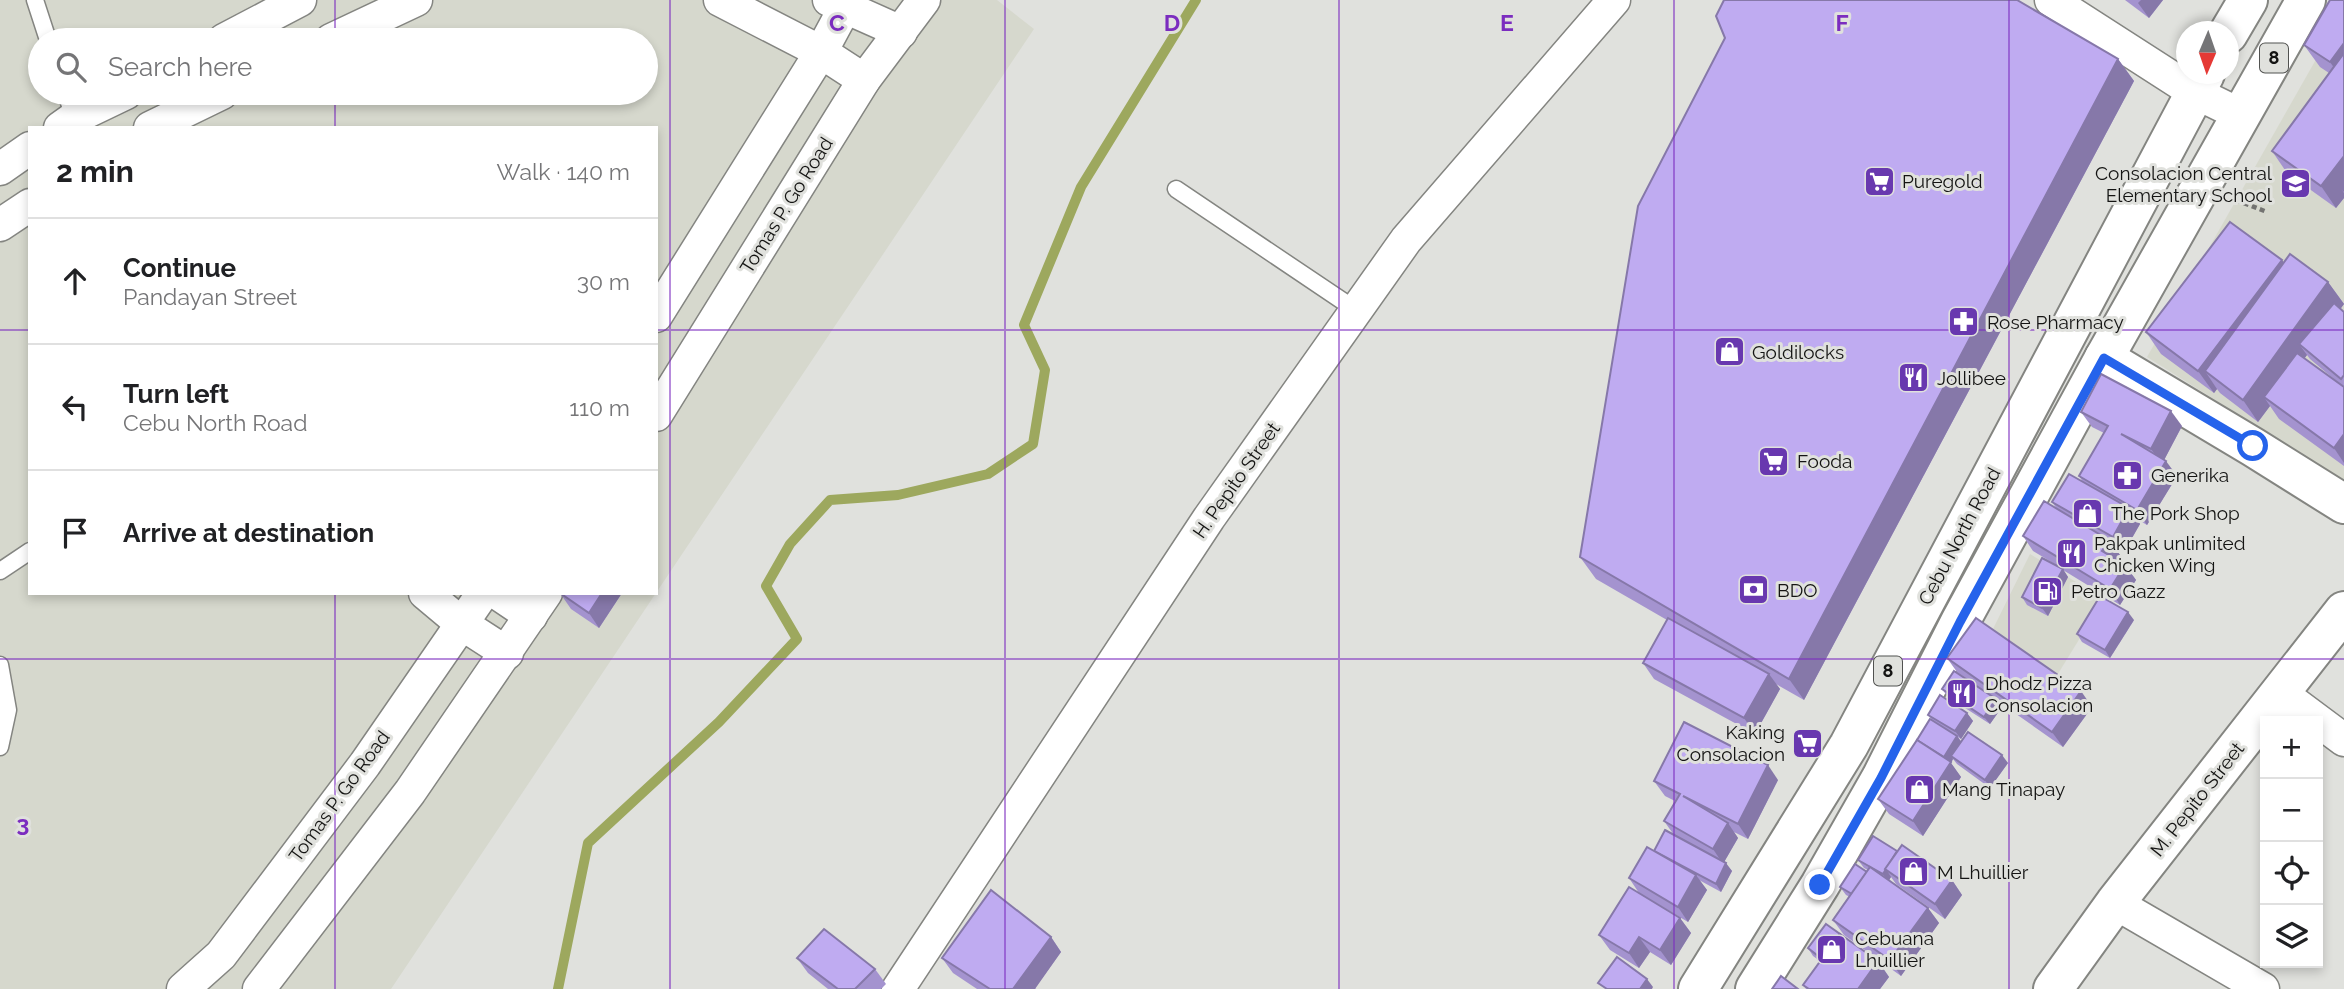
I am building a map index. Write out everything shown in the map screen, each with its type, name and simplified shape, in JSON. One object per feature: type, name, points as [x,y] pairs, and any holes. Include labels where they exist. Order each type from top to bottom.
[{"type":"main road","points":[[2236,21],[2248,0]]},
{"type":"main road","name":"8","points":[[1755,989],[1820,885],[1874,790],[1960,622],[2104,358],[2306,0]]},
{"type":"main road","name":"Cebu North Road","points":[[1698,989],[1849,745],[2199,84]]},
{"type":"main road","points":[[2104,358],[2253,446],[2344,504]]},
{"type":"main road","name":"M. Pepito Street","points":[[2053,989],[2115,903],[2344,611]]},
{"type":"street","points":[[247,28],[300,0]]},
{"type":"street","points":[[356,28],[416,0]]},
{"type":"street","points":[[720,0],[821,52],[864,80]]},
{"type":"street","name":"Tomas P. Go Road","points":[[658,412],[864,80],[924,0]]},
{"type":"street","name":"H. Pepito Street","points":[[898,989],[1209,518],[1406,240],[1614,0]]},
{"type":"street","points":[[2052,0],[2176,70]]},
{"type":"street","points":[[658,313],[821,52],[841,2],[901,32]]},
{"type":"street","points":[[2201,84],[2241,115]]},
{"type":"street","points":[[70,117],[98,105]]},
{"type":"street","points":[[127,105],[136,126]]},
{"type":"street","points":[[154,126],[197,105]]},
{"type":"street","points":[[0,169],[28,149]]},
{"type":"street","points":[[0,225],[28,206]]},
{"type":"street","points":[[427,595],[462,624],[507,653]]},
{"type":"street","name":"Tomas P. Go Road","points":[[183,989],[220,955],[365,764],[482,595]]},
{"type":"street","points":[[260,989],[410,792],[539,605],[504,595]]},
{"type":"street","points":[[2281,693],[2344,740]]},
{"type":"street","points":[[2115,903],[2263,989]]},
{"type":"lane","points":[[35,0],[44,28]]},
{"type":"lane","points":[[1177,189],[1356,310]]},
{"type":"lane","points":[[0,570],[28,552]]},
{"type":"lane","points":[[0,665],[8,710],[0,747]]},
{"type":"shaded area","points":[[0,0],[997,0],[1034,29],[658,590],[658,126],[28,126],[28,595],[655,595],[391,989],[0,989]]},
{"type":"shaded area","name":"Consolacion Central Elementary School","points":[[2344,10],[2344,481],[2147,357]]},
{"type":"shaded area","points":[[2030,554],[2104,599],[2056,677],[1992,631]]},
{"type":"building","name":"Fooda","points":[[1724,0],[2017,0],[2118,59],[1789,679],[1580,557],[1638,206],[1725,38],[1716,16]]},
{"type":"building","points":[[2330,0],[2344,0],[2344,43],[2330,62],[2304,45]]},
{"type":"building","points":[[2344,53],[2344,156],[2321,186],[2272,151]]},
{"type":"building","points":[[2230,222],[2282,260],[2198,371],[2146,332]]},
{"type":"building","points":[[2290,254],[2328,282],[2243,400],[2205,371]]},
{"type":"building","points":[[2334,303],[2344,312],[2344,375],[2341,379],[2299,344]]},
{"type":"building","points":[[2297,353],[2344,387],[2344,434],[2334,448],[2264,397]]},
{"type":"building","points":[[2101,374],[2171,411],[2151,449],[2121,434],[2166,461],[2137,510],[2079,476],[2108,426],[2081,412]]},
{"type":"building","points":[[2069,474],[2129,508],[2113,537],[2052,502]]},
{"type":"building","points":[[2044,501],[2109,540],[2102,551],[2125,565],[2110,589],[2023,536]]},
{"type":"building","points":[[2042,558],[2063,569],[2042,608],[2022,597]]},
{"type":"building","points":[[563,595],[601,595],[589,613]]},
{"type":"building","points":[[2100,596],[2128,612],[2105,650],[2077,634]]},
{"type":"building","points":[[1668,618],[1769,674],[1744,718],[1643,663]]},
{"type":"building","points":[[1976,618],[2081,691],[2052,732],[1947,658]]},
{"type":"building","points":[[1954,671],[1996,699],[1984,717],[1942,689]]},
{"type":"building","points":[[1940,695],[1967,713],[1955,731],[1928,715]]},
{"type":"building","points":[[1930,719],[1957,736],[1944,757],[1917,740]]},
{"type":"building","points":[[1684,722],[1768,765],[1738,824],[1683,796],[1728,823],[1713,849],[1664,821],[1680,794],[1654,781]]},
{"type":"building","points":[[1968,732],[2002,755],[1985,780],[1951,756]]},
{"type":"building","points":[[1917,740],[1951,762],[1913,821],[1878,799]]},
{"type":"building","points":[[1665,830],[1726,863],[1716,884],[1654,851]]},
{"type":"building","points":[[1873,836],[1897,851],[1883,874],[1858,860]]},
{"type":"building","points":[[1902,845],[1952,880],[1935,904],[1885,869]]},
{"type":"building","points":[[1647,847],[1696,875],[1678,907],[1629,878]]},
{"type":"building","points":[[1855,864],[1867,872],[1852,894],[1840,887]]},
{"type":"building","points":[[1870,867],[1928,908],[1890,960],[1833,920]]},
{"type":"building","points":[[1629,887],[1680,918],[1660,950],[1639,937],[1629,953],[1599,935]]},
{"type":"building","points":[[991,890],[1051,937],[1013,989],[990,989],[942,958]]},
{"type":"building","points":[[1826,924],[1840,934],[1822,959],[1808,948]]},
{"type":"building","points":[[824,929],[875,969],[855,989],[838,989],[797,958]]},
{"type":"building","points":[[1840,934],[1878,961],[1858,989],[1809,989],[1803,985]]},
{"type":"building","points":[[1617,957],[1647,979],[1640,989],[1607,989],[1598,983]]},
{"type":"building","points":[[1781,976],[1798,989],[1772,989]]},
{"type":"waterway","points":[[558,989],[588,843],[719,722],[797,639],[766,586],[790,544],[830,500],[898,495],[988,474],[1033,444],[1045,370],[1024,325],[1081,187],[1196,0]]},
{"type":"place","name":"Puregold","points":[[1879,181]]},
{"type":"place","name":"Consolacion Central Elementary School","points":[[2295,184]]},
{"type":"place","name":"Rose Pharmacy","points":[[1964,322]]},
{"type":"place","name":"Goldilocks","points":[[1729,352]]},
{"type":"place","name":"Jollibee","points":[[1914,378]]},
{"type":"place","name":"Fooda","points":[[1774,461]]},
{"type":"place","name":"Generika","points":[[2128,475]]},
{"type":"place","name":"The Pork Shop","points":[[2088,513]]},
{"type":"place","name":"Pakpak unlimited Chicken Wing","points":[[2071,554]]},
{"type":"place","name":"BDO","points":[[1754,590]]},
{"type":"place","name":"Petro Gazz","points":[[2048,591]]},
{"type":"place","name":"Dhodz Pizza Consolacion","points":[[1962,694]]},
{"type":"place","name":"Kaking Consolacion","points":[[1808,743]]},
{"type":"place","name":"Mang Tinapay","points":[[1919,789]]},
{"type":"place","name":"M Lhuillier","points":[[1914,872]]},
{"type":"place","name":"Cebuana Lhuillier","points":[[1832,949]]},
{"type":"route","points":[[1820,885],[1881,778],[1960,622],[2104,358],[2253,446]]}]
